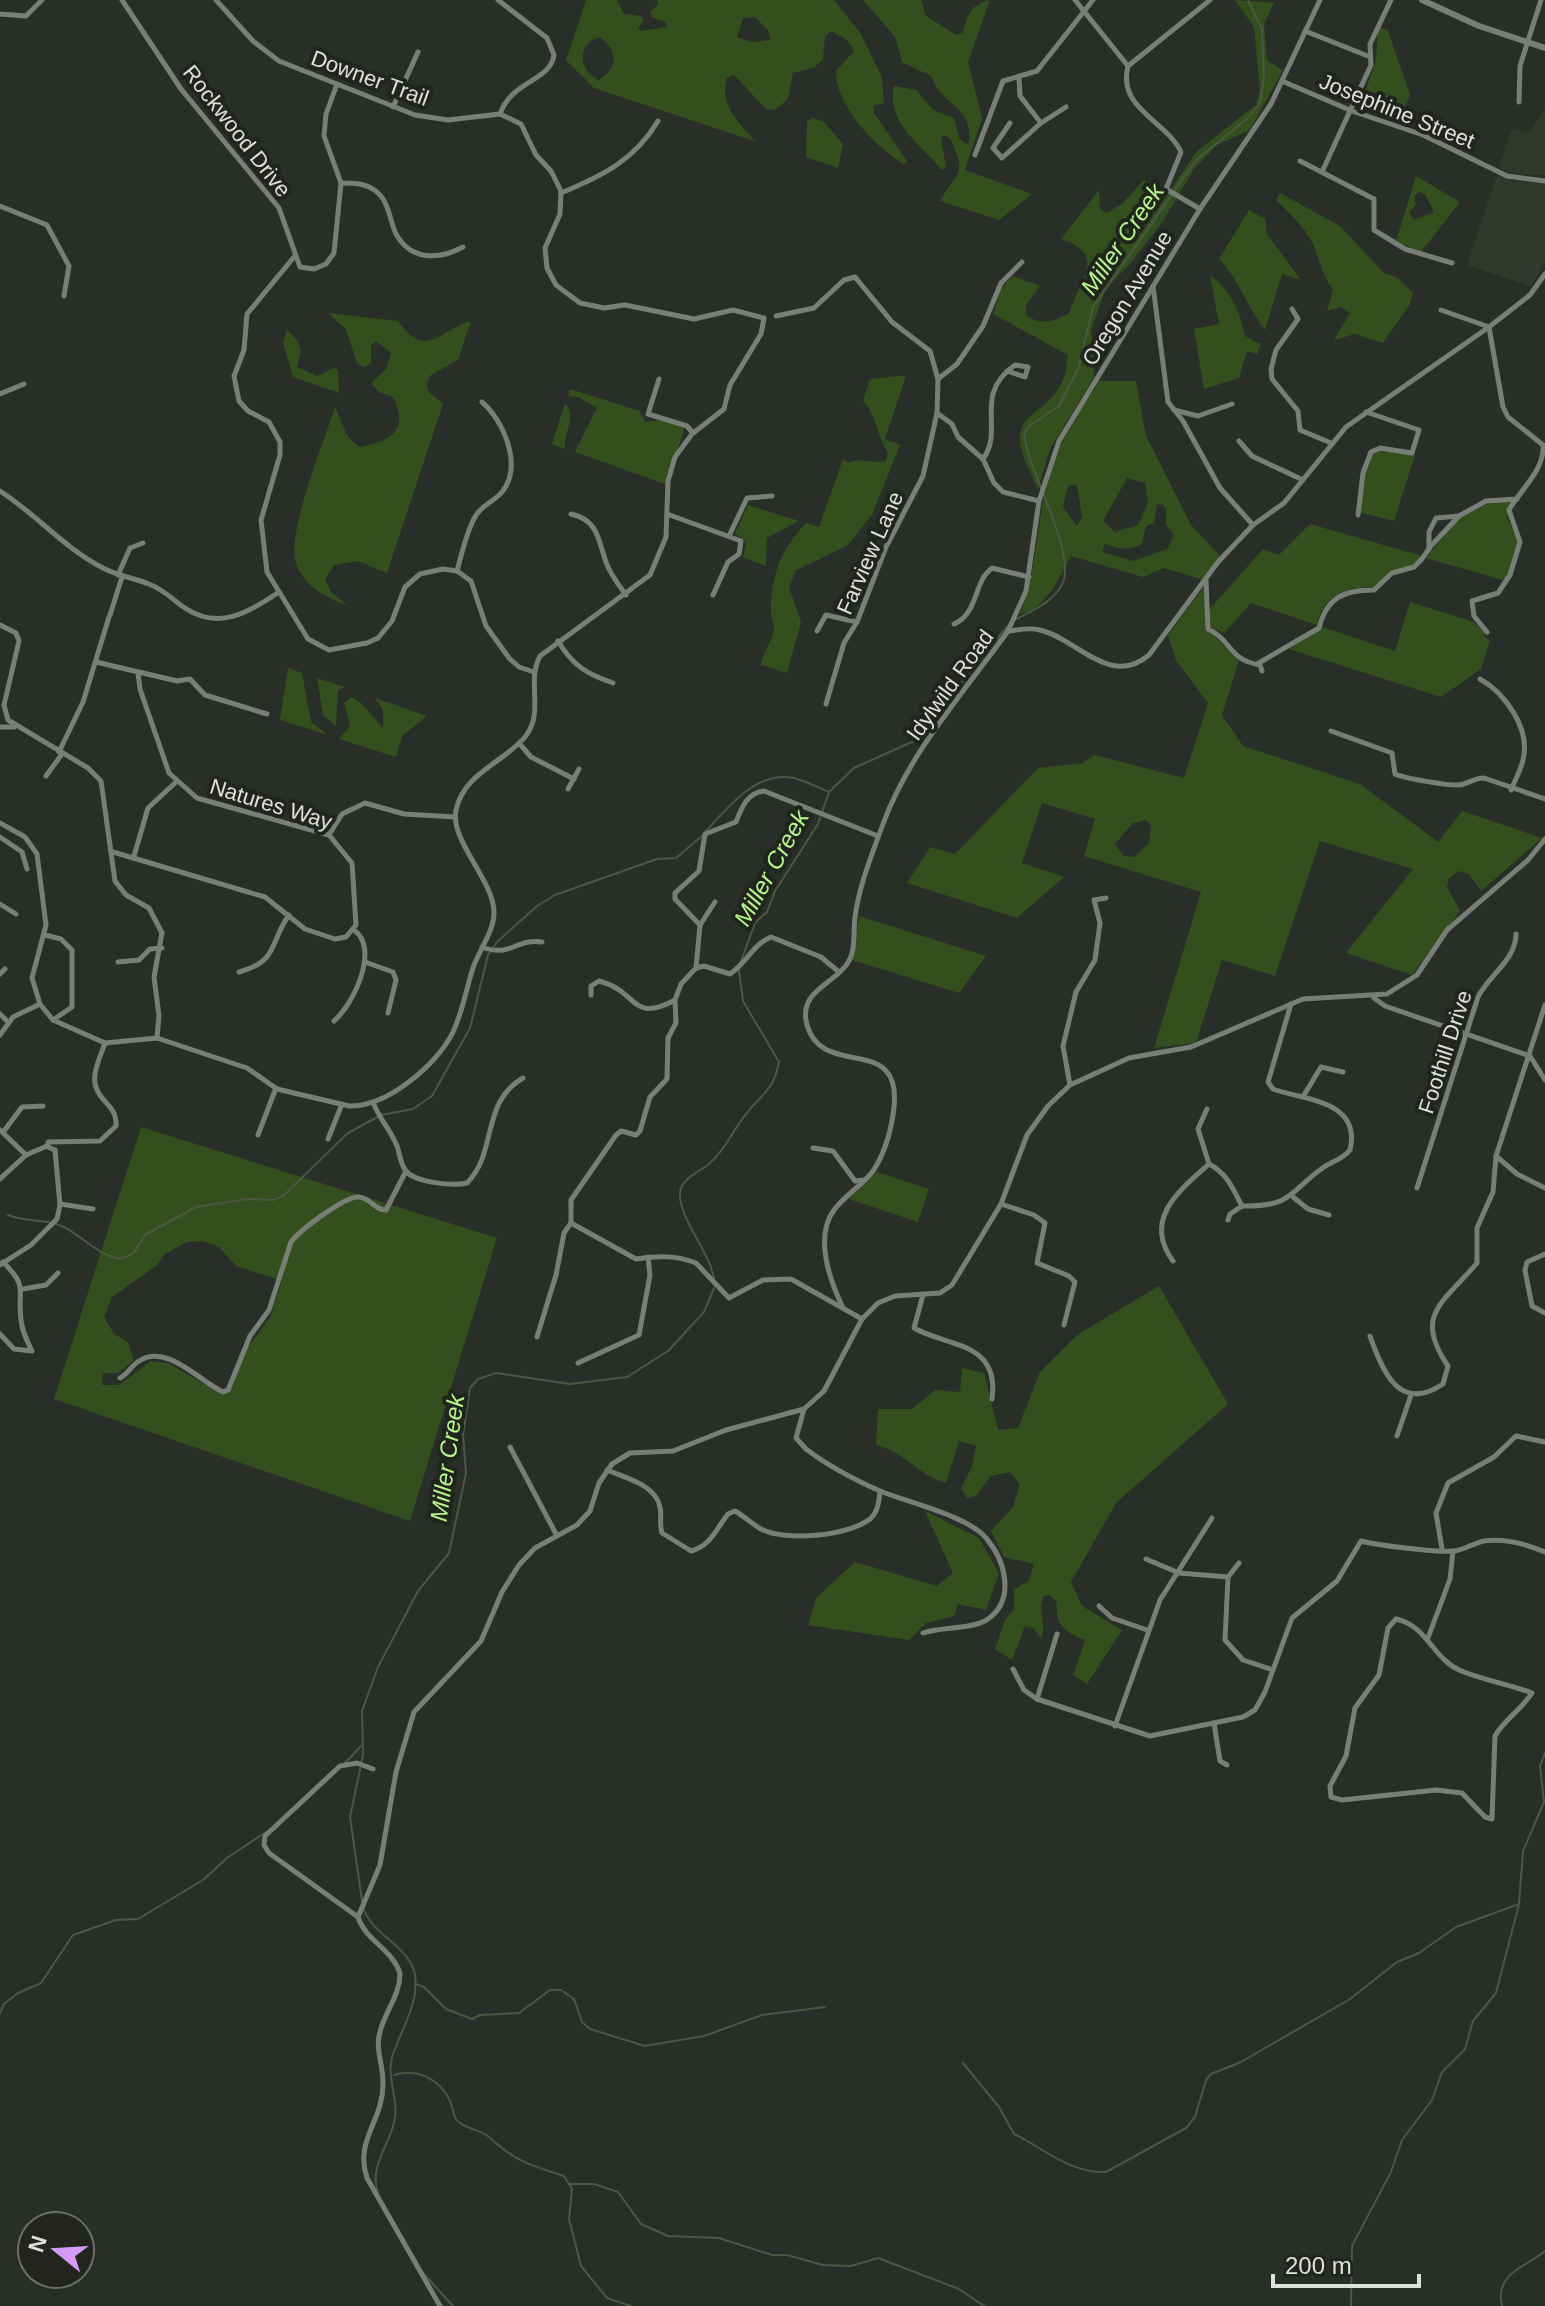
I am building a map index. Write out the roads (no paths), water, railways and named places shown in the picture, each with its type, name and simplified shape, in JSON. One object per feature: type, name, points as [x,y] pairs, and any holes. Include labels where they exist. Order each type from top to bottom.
[{"type":"street","points":[[0,14],[14,18],[35,10],[42,0]]},
{"type":"street","name":"Rockwood Drive","points":[[122,0],[181,89],[279,208],[294,257]]},
{"type":"street","name":"Downer Trail","points":[[216,0],[253,41],[279,61],[393,107],[448,120],[500,114]]},
{"type":"street","points":[[0,823],[25,837],[37,854],[45,935],[33,965],[32,978],[40,1004],[53,1020],[105,1043],[157,1038],[247,1068],[276,1088],[359,1106],[402,1089],[444,1046],[459,1018],[493,920],[491,896],[455,817],[467,785],[518,743],[532,727],[535,715],[534,672],[540,656],[642,583],[658,563],[666,537],[671,468],[683,444],[724,409],[730,385],[761,334],[764,318],[733,310],[683,318],[625,305],[593,306],[573,299],[556,285],[545,260],[547,237],[560,214],[561,193],[521,124],[500,114],[512,91],[547,71],[554,55],[547,38],[498,0]]},
{"type":"street","points":[[510,9],[516,0]]},
{"type":"street","points":[[1075,0],[1128,66]]},
{"type":"street","points":[[975,155],[1003,81],[1019,79],[1037,71],[1082,10],[1093,0]]},
{"type":"street","points":[[1200,209],[1166,189],[1181,152],[1134,105],[1125,81],[1128,66],[1210,0]]},
{"type":"street","name":"Oregon Avenue","points":[[1008,631],[1029,577],[1039,501],[1059,441],[1282,81],[1320,0]]},
{"type":"street","points":[[1322,172],[1371,65],[1368,56],[1377,24],[1391,0]]},
{"type":"street","points":[[1422,0],[1479,26],[1545,48]]},
{"type":"street","points":[[1519,102],[1520,66],[1541,0]]},
{"type":"street","points":[[1305,31],[1368,56]]},
{"type":"street","points":[[393,107],[418,52]]},
{"type":"street","points":[[1019,79],[1020,96],[1041,123]]},
{"type":"street","name":"Josephine Street","points":[[1282,81],[1352,111],[1423,135],[1507,176],[1545,181]]},
{"type":"street","points":[[337,84],[326,114],[324,136],[341,183],[334,253],[326,264],[314,269],[300,267],[294,257],[247,314],[244,350],[234,376],[239,401],[248,411],[269,422],[280,442],[280,455],[261,520],[267,572],[308,639],[329,650],[378,638],[392,621],[405,587],[420,574],[443,569],[457,571],[471,581],[486,626],[509,658],[519,667],[534,672]]},
{"type":"street","points":[[1010,123],[993,148],[1002,158],[1041,123],[1066,107]]},
{"type":"street","points":[[561,193],[593,180],[629,158],[644,143],[658,121]]},
{"type":"street","points":[[1300,161],[1374,199],[1374,230],[1405,249],[1452,263]]},
{"type":"street","points":[[341,183],[361,184],[378,193],[397,235],[413,251],[433,257],[463,247]]},
{"type":"street","points":[[0,206],[47,225],[69,266],[64,296]]},
{"type":"street","points":[[938,379],[957,364],[983,326],[1001,283],[1022,262]]},
{"type":"street","name":"Idylwild Road","points":[[843,1308],[824,1245],[826,1226],[832,1212],[865,1179],[881,1156],[896,1090],[890,1075],[877,1062],[822,1050],[811,1037],[805,1021],[814,991],[839,972],[851,956],[857,904],[878,836],[907,772],[1008,631],[1044,631],[1108,666],[1125,669],[1149,655],[1206,579],[1253,525],[1284,503],[1331,443],[1365,412],[1489,327],[1542,286],[1545,274]]},
{"type":"street","points":[[776,316],[814,308],[844,280],[855,277],[883,313],[930,351],[938,379],[937,413],[952,424],[958,437],[983,459],[994,483],[1003,492],[1039,501]]},
{"type":"street","points":[[1153,286],[1158,345],[1168,402],[1183,421],[1220,488],[1253,525]]},
{"type":"street","points":[[1292,309],[1298,319],[1272,359],[1272,379],[1295,405],[1300,430],[1331,443]]},
{"type":"street","points":[[1441,310],[1489,327],[1503,407],[1508,417],[1543,445],[1544,456],[1509,510],[1520,542],[1510,575],[1498,593],[1472,601],[1474,616],[1487,632]]},
{"type":"street","points":[[983,459],[989,442],[990,400],[996,384],[1007,371]]},
{"type":"street","points":[[659,379],[648,414],[687,426],[693,433]]},
{"type":"street","points":[[0,394],[24,384]]},
{"type":"street","points":[[457,571],[473,520],[480,509],[500,495],[511,475],[512,460],[495,414],[482,402]]},
{"type":"street","points":[[1173,410],[1198,416],[1232,404]]},
{"type":"street","points":[[1358,515],[1363,473],[1371,452],[1380,448],[1412,453],[1419,436],[1419,430],[1365,412]]},
{"type":"street","name":"Farview Lane","points":[[826,704],[844,643],[857,622],[886,547],[926,468],[937,413]]},
{"type":"street","points":[[1239,441],[1252,456],[1303,480]]},
{"type":"street","points":[[0,491],[19,503],[48,532],[120,576],[148,583],[200,617],[215,620],[248,613],[279,592]]},
{"type":"street","points":[[729,536],[747,498],[772,496]]},
{"type":"street","points":[[1257,664],[1319,628],[1323,611],[1334,598],[1355,590],[1374,590],[1392,573],[1414,567],[1459,516],[1486,501],[1517,499]]},
{"type":"street","points":[[571,514],[587,519],[596,529],[613,579],[626,595]]},
{"type":"street","points":[[667,514],[741,541],[739,554],[728,562],[713,595]]},
{"type":"street","points":[[1429,549],[1432,522],[1442,516],[1459,516]]},
{"type":"street","points":[[46,776],[79,713],[130,548],[143,543]]},
{"type":"street","points":[[954,624],[968,613],[985,573],[992,568],[1029,577]]},
{"type":"street","points":[[1206,579],[1208,629],[1222,636],[1230,652],[1257,664],[1262,671]]},
{"type":"street","points":[[817,631],[826,615],[857,622]]},
{"type":"street","points":[[0,625],[16,633],[19,641],[4,705],[14,727]]},
{"type":"street","points":[[558,641],[585,674],[613,683]]},
{"type":"street","points":[[96,662],[177,681],[190,679],[205,695],[267,714]]},
{"type":"street","points":[[134,856],[148,808],[176,782],[169,773],[140,689],[138,673]]},
{"type":"street","points":[[1480,679],[1501,694],[1517,720],[1525,744],[1523,759],[1511,790]]},
{"type":"street","points":[[0,684],[10,684]]},
{"type":"street","points":[[0,727],[14,727],[88,768],[101,781],[115,881],[157,919],[162,948],[154,977],[159,1016],[157,1038]]},
{"type":"street","points":[[1331,731],[1392,753],[1395,774],[1405,778],[1461,785],[1475,778],[1484,778],[1511,790],[1545,799]]},
{"type":"street","points":[[518,743],[531,757],[574,779]]},
{"type":"street","points":[[568,789],[579,769]]},
{"type":"street","name":"Natures Way","points":[[176,782],[197,798],[329,835],[352,863],[358,917],[354,930]]},
{"type":"street","points":[[700,925],[675,899],[675,893],[699,871],[705,834],[736,822],[748,798],[755,792],[764,791],[878,836]]},
{"type":"street","points":[[329,835],[342,814],[365,803],[404,814],[455,817]]},
{"type":"street","points":[[0,837],[22,852],[27,869]]},
{"type":"street","points":[[358,1917],[380,1865],[396,1772],[414,1712],[481,1641],[502,1592],[519,1565],[556,1534],[577,1525],[590,1511],[607,1470],[630,1453],[673,1451],[726,1430],[804,1409],[824,1391],[862,1319],[878,1303],[895,1296],[940,1293],[952,1285],[1001,1204],[1027,1135],[1048,1106],[1070,1085],[1129,1058],[1191,1047],[1292,1003],[1319,997],[1374,998],[1407,984],[1447,930],[1528,860],[1545,839]]},
{"type":"street","points":[[113,852],[265,897],[305,929],[335,939],[346,937],[354,930],[366,942],[365,962],[344,1013],[334,1021]]},
{"type":"street","points":[[1070,1085],[1063,1046],[1076,992],[1095,960],[1100,923],[1094,900],[1106,898]]},
{"type":"street","points":[[696,968],[700,925],[715,902]]},
{"type":"street","points":[[0,904],[16,914]]},
{"type":"street","points":[[239,972],[253,968],[270,956],[280,928],[289,915]]},
{"type":"street","name":"Foothill Drive","points":[[1417,1188],[1484,984],[1516,946],[1516,934]]},
{"type":"street","points":[[45,935],[61,939],[72,950],[72,1007],[53,1020]]},
{"type":"street","points":[[537,1337],[556,1275],[564,1233],[571,1223],[571,1200],[616,1135],[621,1131],[636,1135],[640,1131],[654,1091],[667,1079],[668,1038],[676,1023],[675,1000],[681,984],[696,968],[704,966],[730,974],[744,965],[757,943],[771,937],[821,957],[839,972]]},
{"type":"street","points":[[482,947],[503,952],[529,940],[542,942]]},
{"type":"street","points":[[118,962],[139,960],[150,949],[162,948]]},
{"type":"street","points":[[365,962],[393,972],[396,980],[388,1013]]},
{"type":"street","points":[[591,995],[591,986],[599,981],[622,988],[637,1006],[645,1010],[659,1009],[675,1000]]},
{"type":"street","points":[[1374,998],[1385,1006],[1530,1056],[1545,1080]]},
{"type":"street","points":[[1228,1220],[1230,1214],[1242,1206],[1273,1203],[1293,1197],[1326,1165],[1345,1156],[1353,1138],[1342,1114],[1304,1095],[1273,1089],[1268,1082],[1292,1003]]},
{"type":"street","points":[[0,1035],[8,1022],[40,1004]]},
{"type":"street","points":[[1370,1336],[1381,1367],[1395,1384],[1411,1395],[1426,1395],[1443,1384],[1448,1366],[1432,1343],[1429,1328],[1435,1313],[1477,1263],[1477,1228],[1493,1192],[1496,1156],[1545,1005]]},
{"type":"street","points":[[0,1014],[8,1022]]},
{"type":"street","points":[[0,1179],[26,1155],[47,1146],[100,1141],[113,1132],[114,1110],[96,1089],[94,1080],[105,1043]]},
{"type":"street","points":[[1304,1095],[1321,1067],[1343,1072]]},
{"type":"street","points":[[373,1102],[406,1171],[451,1184],[467,1183],[478,1170],[501,1095],[523,1078]]},
{"type":"street","points":[[258,1135],[276,1088]]},
{"type":"street","points":[[328,1139],[342,1104]]},
{"type":"street","points":[[26,1155],[2,1130],[22,1107],[43,1106]]},
{"type":"street","points":[[1207,1109],[1198,1129],[1209,1164],[1218,1169],[1233,1187],[1242,1206]]},
{"type":"street","points":[[0,1334],[14,1349],[32,1351],[21,1321],[23,1289],[19,1279],[1,1264],[39,1239],[57,1219],[60,1204],[56,1147]]},
{"type":"street","points":[[813,1148],[833,1151],[855,1181],[865,1179]]},
{"type":"street","points":[[1496,1156],[1517,1174],[1545,1188]]},
{"type":"street","points":[[1173,1261],[1162,1234],[1166,1206],[1209,1164]]},
{"type":"street","points":[[120,1378],[140,1360],[159,1357],[171,1359],[210,1386],[223,1392],[228,1390],[250,1336],[269,1310],[298,1232],[351,1198],[364,1198],[376,1208],[386,1210],[406,1171]]},
{"type":"street","points":[[1293,1197],[1308,1209],[1329,1215]]},
{"type":"street","points":[[60,1204],[93,1209]]},
{"type":"street","points":[[1001,1204],[1034,1215],[1045,1223],[1037,1263],[1069,1276],[1075,1282],[1064,1325]]},
{"type":"street","points":[[571,1223],[625,1255],[648,1257],[658,1254],[672,1260],[696,1263],[729,1298],[763,1280],[791,1279],[862,1319]]},
{"type":"street","points":[[1545,1254],[1527,1262],[1525,1270],[1532,1306],[1545,1313]]},
{"type":"street","points":[[578,1363],[639,1335],[650,1275],[648,1257]]},
{"type":"street","points":[[23,1289],[46,1285],[58,1273]]},
{"type":"street","points":[[923,1295],[914,1328],[975,1350],[990,1376],[992,1399]]},
{"type":"street","points":[[1397,1436],[1411,1395]]},
{"type":"street","points":[[804,1409],[796,1438],[806,1449],[880,1491],[937,1510],[985,1536],[1006,1574],[1002,1602],[989,1619],[923,1633]]},
{"type":"street","points":[[1442,1549],[1436,1513],[1448,1483],[1494,1457],[1516,1436],[1545,1442]]},
{"type":"street","points":[[510,1447],[556,1534]]},
{"type":"street","points":[[607,1470],[653,1493],[661,1510],[659,1522],[662,1533],[691,1551],[701,1548],[714,1536],[728,1514],[735,1511],[773,1533],[827,1535],[843,1531],[869,1519],[878,1507],[880,1491]]},
{"type":"street","points":[[1115,1726],[1160,1600],[1212,1518]]},
{"type":"street","points":[[1013,1669],[1024,1690],[1037,1699],[1150,1736],[1243,1717],[1255,1710],[1292,1618],[1337,1581],[1361,1541],[1388,1548],[1403,1545],[1453,1551],[1484,1541],[1521,1542],[1545,1552]]},
{"type":"street","points":[[1428,1638],[1450,1579],[1453,1551]]},
{"type":"street","points":[[1146,1559],[1179,1573],[1228,1577]]},
{"type":"street","points":[[1239,1563],[1228,1577],[1225,1640],[1243,1660],[1273,1670]]},
{"type":"street","points":[[1099,1606],[1112,1618],[1147,1630]]},
{"type":"street","points":[[1396,1619],[1407,1622],[1428,1638],[1457,1669],[1532,1693],[1495,1736],[1492,1819],[1485,1817],[1462,1793],[1436,1790],[1342,1800],[1331,1797],[1330,1786],[1346,1756],[1355,1708],[1379,1675],[1388,1628],[1396,1619]]},
{"type":"street","points":[[1037,1699],[1057,1634]]},
{"type":"street","points":[[1214,1723],[1220,1761],[1227,1765]]},
{"type":"street","points":[[373,1769],[357,1763],[340,1766],[265,1836],[264,1845],[269,1853],[358,1917],[361,1926],[390,1953],[400,1973],[396,1996],[380,2031],[381,2102],[362,2146],[361,2161],[367,2178],[440,2306]]},
{"type":"waterway","name":"Miller Creek","points":[[1015,620],[1055,595],[1063,582],[1065,568],[1057,531],[1024,434],[1029,426],[1059,406],[1078,369],[1093,307],[1196,160],[1249,117],[1260,103],[1264,78],[1262,29],[1248,0]]},
{"type":"waterway","name":"Miller Creek","points":[[741,961],[755,923],[767,912],[775,891],[818,824],[829,792],[854,768],[914,741],[1010,623]]},
{"type":"waterway","points":[[706,831],[733,802],[767,780],[794,778],[829,792]]},
{"type":"waterway","points":[[8,1215],[57,1224],[105,1254],[120,1259],[133,1254],[145,1235],[196,1207],[247,1199],[273,1200],[283,1196],[348,1133],[381,1115],[413,1109],[432,1096],[470,1028],[488,955],[497,942],[537,906],[555,895],[657,859],[676,858],[702,836]]},
{"type":"waterway","name":"Miller Creek","points":[[714,1279],[684,1213],[681,1188],[687,1179],[721,1151],[742,1119],[770,1086],[779,1062],[743,1001],[739,971]]},
{"type":"waterway","name":"Miller Creek","points":[[362,1901],[350,1817],[363,1755],[362,1711],[378,1667],[418,1591],[449,1553],[466,1473],[463,1435],[470,1388],[478,1379],[496,1373],[570,1384],[627,1377],[668,1351],[704,1312],[715,1286]]},
{"type":"waterway","points":[[345,1763],[363,1744]]},
{"type":"waterway","points":[[1351,2306],[1352,2246],[1391,2172],[1402,2140],[1432,2100],[1442,2072],[1465,2049],[1473,2021],[1496,1993],[1519,1904],[1523,1851],[1544,1802],[1540,1766],[1545,1753]]},
{"type":"waterway","points":[[0,2013],[4,2004],[18,1993],[41,1983],[73,1935],[116,1920],[138,1919],[203,1880],[227,1858],[266,1832]]},
{"type":"waterway","points":[[963,2063],[999,2107],[1014,2134],[1069,2165],[1093,2172],[1106,2172],[1186,2128],[1195,2117],[1206,2080],[1211,2074],[1241,2062],[1350,1999],[1397,1962],[1419,1953],[1456,1927],[1519,1904]]},
{"type":"waterway","name":"Miller Creek","points":[[363,1907],[374,1926],[406,1956],[412,1965],[416,1986],[412,2007],[392,2057],[395,2115],[376,2174],[378,2193]]},
{"type":"waterway","points":[[415,1984],[424,1987],[446,2009],[472,2019],[480,2015],[519,2013],[550,1990],[561,1990],[574,1999],[582,2022],[590,2029],[645,2046],[704,2036],[762,2015],[825,2007]]},
{"type":"waterway","points":[[394,2075],[419,2074],[434,2081],[446,2093],[459,2122],[486,2134],[524,2162],[564,2176],[572,2189],[569,2219],[581,2266],[607,2298],[631,2306]]},
{"type":"waterway","points":[[570,2184],[594,2184],[618,2192],[641,2224],[668,2236],[719,2238],[772,2255],[787,2255],[823,2265],[851,2266],[878,2258],[959,2289],[984,2306]]},
{"type":"waterway","points":[[1502,2306],[1501,2295],[1507,2278],[1545,2251]]},
{"type":"waterway","name":"Miller Creek","points":[[424,2274],[453,2306]]}]
